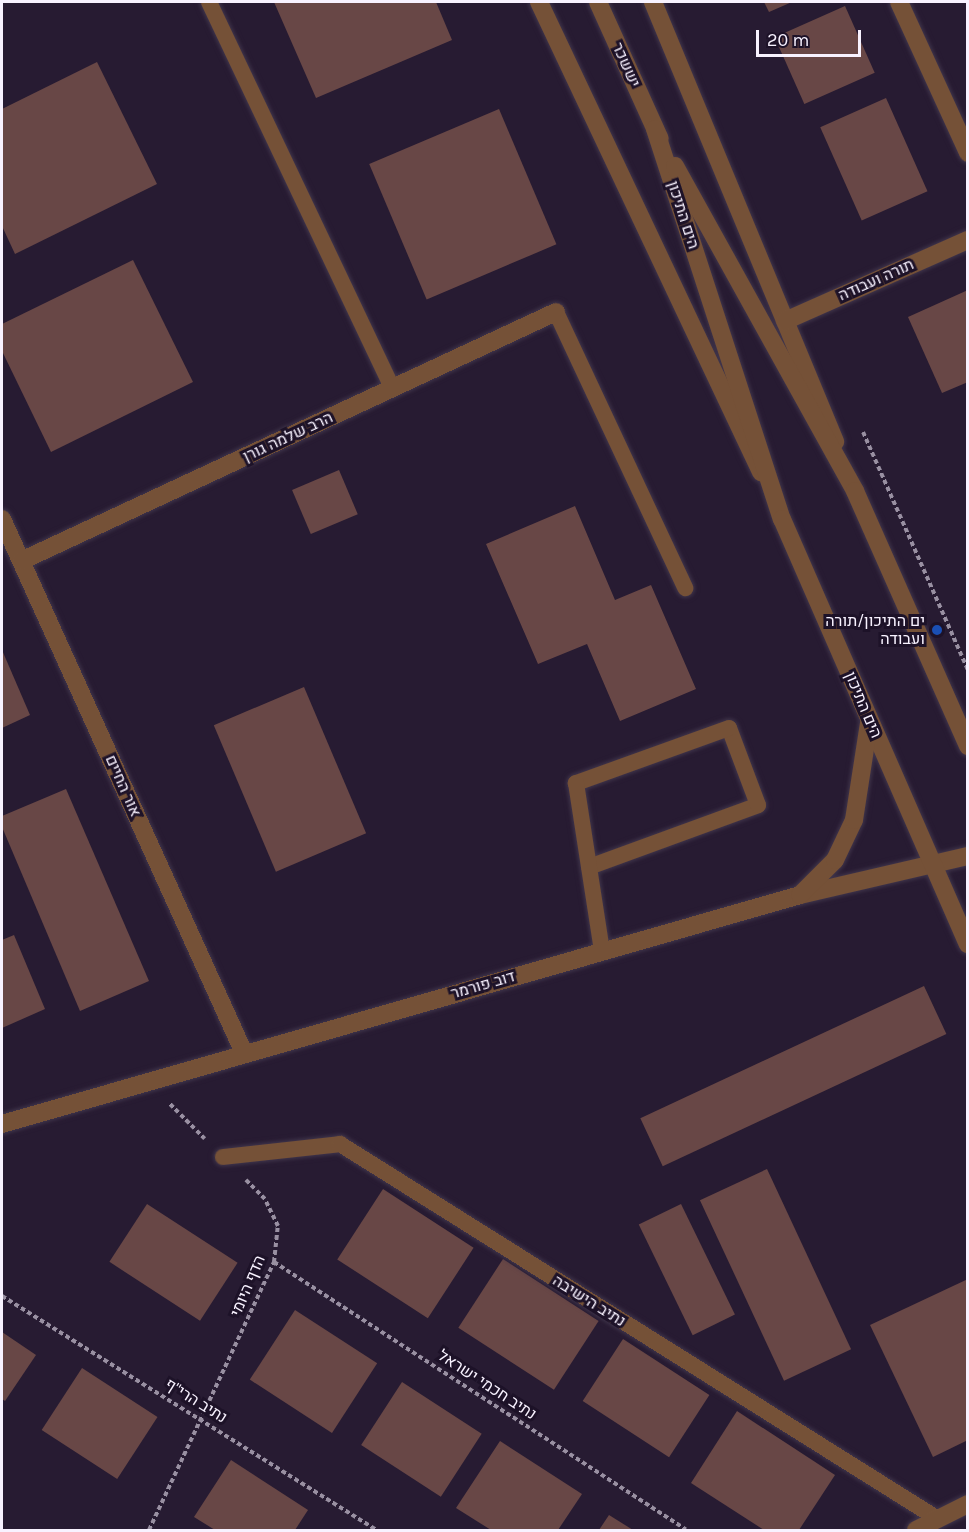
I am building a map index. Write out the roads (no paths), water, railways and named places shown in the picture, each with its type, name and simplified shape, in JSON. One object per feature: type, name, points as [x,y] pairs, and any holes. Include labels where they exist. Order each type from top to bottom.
[{"type":"street","points":[[539,2],[782,519]]},
{"type":"street","name":"יששכר","points":[[598,2],[655,129]]},
{"type":"street","points":[[653,2],[855,491]]},
{"type":"street","points":[[899,2],[968,153]]},
{"type":"street","name":"הים התיכון","points":[[655,129],[782,519],[931,865],[968,945]]},
{"type":"street","name":"הים התיכון","points":[[655,129],[855,491],[968,747]]},
{"type":"street","name":"תורה ועבודה","points":[[785,321],[968,240]]},
{"type":"street","name":"הרב שלמה גורן","points":[[21,561],[556,312]]},
{"type":"street","name":"אור החיים","points":[[2,519],[244,1053]]},
{"type":"street","points":[[937,676],[968,723]]},
{"type":"street","points":[[800,895],[835,860],[854,820],[870,721]]},
{"type":"street","name":"דוב פורמר","points":[[2,1124],[800,895],[968,856]]},
{"type":"street","points":[[916,1530],[968,1504]]},
{"type":"lane","points":[[209,2],[392,388]]},
{"type":"lane","points":[[556,312],[686,588]]},
{"type":"lane","points":[[589,867],[758,805],[729,728],[576,783],[589,867],[602,951]]},
{"type":"lane","name":"נתיב הישיבה","points":[[223,1157],[340,1144],[938,1519]]},
{"type":"place","name":"ים התיכון/תורה ועבודה","points":[[937,630]]}]
